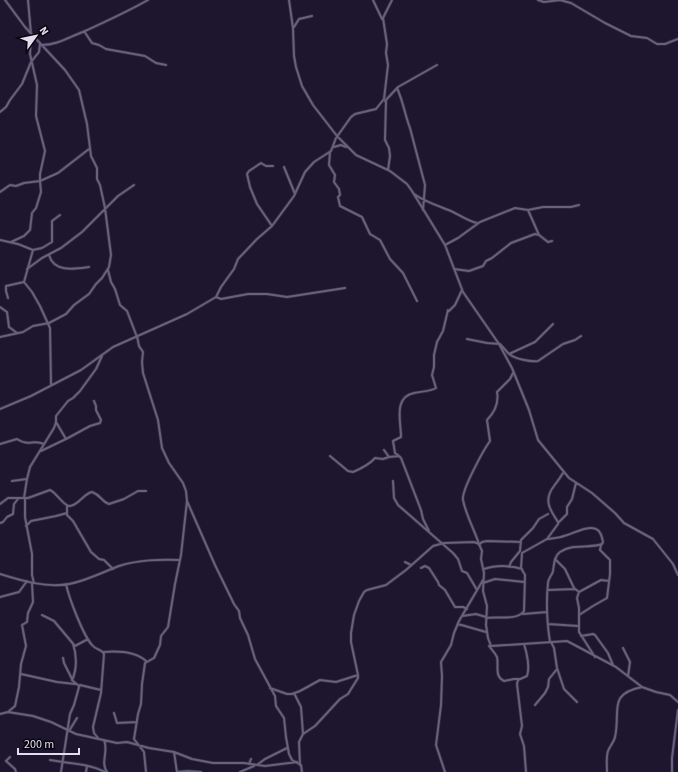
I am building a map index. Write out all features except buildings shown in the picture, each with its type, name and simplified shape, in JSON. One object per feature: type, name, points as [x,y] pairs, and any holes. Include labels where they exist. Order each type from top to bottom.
[{"type":"street","points":[[5,0],[31,34],[65,70],[78,87],[87,124],[91,156],[97,168],[97,179],[100,185],[105,208],[111,254],[108,274],[120,305],[127,311],[139,346],[144,352],[142,362],[143,373],[158,420],[162,448],[169,463],[184,483],[188,501],[215,565],[239,611],[240,618],[248,635],[255,659],[275,696],[277,708],[284,718],[287,748],[291,758],[300,764]]},
{"type":"street","points":[[11,242],[24,236],[30,230],[32,213],[36,208],[41,192],[40,174],[45,150],[36,116],[37,85],[31,62],[31,34],[28,0]]},
{"type":"street","points":[[41,44],[61,42],[148,0]]},
{"type":"street","points":[[289,0],[293,28],[294,56],[301,84],[313,106],[337,136],[348,147],[362,158],[388,170],[407,184],[414,193],[445,245],[462,290],[499,344],[514,372],[529,410],[538,440],[563,472],[608,506],[624,523],[653,539],[673,564],[678,575]]},
{"type":"street","points":[[373,0],[383,21],[387,44],[386,53],[388,65],[386,96],[380,106]]},
{"type":"street","points":[[383,21],[384,13],[392,0]]},
{"type":"street","points":[[538,0],[544,2],[560,0],[571,3],[631,36],[647,38],[657,44],[665,44],[678,39]]},
{"type":"street","points":[[293,28],[299,20],[312,16]]},
{"type":"street","points":[[84,31],[92,43],[106,49],[145,56],[166,65]]},
{"type":"street","points":[[0,112],[7,106],[12,96],[22,84],[31,62],[39,52],[41,44]]},
{"type":"street","points":[[417,301],[403,273],[390,259],[381,241],[370,234],[362,217],[345,207],[341,207],[338,197],[340,195],[339,190],[334,182],[335,175],[329,165],[330,152],[337,136],[352,115],[380,106],[397,88],[437,65]]},
{"type":"street","points":[[397,88],[402,99],[406,121],[409,126],[425,185],[423,210]]},
{"type":"street","points":[[386,101],[384,140],[389,148],[390,156],[388,170]]},
{"type":"street","points":[[332,148],[341,145],[348,147]]},
{"type":"street","points":[[0,192],[10,186],[40,181],[58,173],[85,154],[90,148]]},
{"type":"street","points":[[0,409],[28,398],[51,384],[81,370],[113,347],[187,314],[216,297],[221,287],[234,269],[238,259],[272,226],[295,194],[305,172],[317,160],[330,152]]},
{"type":"street","points":[[272,226],[257,204],[250,187],[247,173],[261,163],[266,166],[274,166]]},
{"type":"street","points":[[284,167],[295,194]]},
{"type":"street","points":[[27,269],[49,254],[61,248],[82,232],[118,196],[134,185]]},
{"type":"street","points":[[414,193],[467,220],[477,223]]},
{"type":"street","points":[[445,245],[467,232],[477,223],[515,208],[528,210],[543,207],[570,207],[579,205]]},
{"type":"street","points":[[528,210],[539,235]]},
{"type":"street","points":[[0,240],[11,242],[32,250],[42,248],[51,243],[53,240],[52,221],[60,215]]},
{"type":"street","points":[[534,234],[536,228]]},
{"type":"street","points":[[454,269],[469,271],[483,266],[486,260],[492,258],[511,244],[534,234],[539,235],[548,242],[552,242]]},
{"type":"street","points":[[24,282],[32,250]]},
{"type":"street","points":[[49,254],[54,263],[66,269],[89,267]]},
{"type":"street","points":[[0,337],[17,333],[36,325],[49,323],[66,314],[74,305],[89,294],[109,267]]},
{"type":"street","points":[[24,282],[32,292],[49,323],[51,384]]},
{"type":"street","points":[[8,298],[6,286],[17,285],[24,282]]},
{"type":"street","points":[[216,297],[221,299],[253,294],[287,297],[345,288]]},
{"type":"street","points":[[429,533],[406,470],[399,456],[395,453],[393,441],[401,437],[399,408],[401,403],[412,393],[430,391],[436,388],[432,375],[437,342],[443,331],[448,311],[455,305],[462,290]]},
{"type":"street","points":[[0,307],[7,312],[9,327],[17,333]]},
{"type":"street","points":[[509,354],[535,342],[553,324]]},
{"type":"street","points":[[467,339],[499,344],[514,357],[538,361],[563,344],[575,340],[580,336]]},
{"type":"street","points":[[6,713],[15,706],[21,674],[21,664],[26,646],[22,625],[27,622],[28,613],[33,602],[32,554],[26,526],[26,479],[30,467],[54,428],[57,415],[93,374],[102,354]]},
{"type":"street","points":[[514,372],[510,379],[497,392],[498,401],[493,414],[487,420],[490,441],[471,474],[462,497],[470,523],[482,551],[484,569],[483,596],[487,606],[486,632],[489,643],[497,657],[498,675],[500,679],[504,681],[520,679],[527,676],[527,657],[524,644]]},
{"type":"street","points":[[39,451],[100,422],[101,420],[96,410],[94,401]]},
{"type":"street","points":[[56,422],[66,439]]},
{"type":"street","points":[[0,444],[17,439],[26,444],[39,442],[44,444]]},
{"type":"street","points":[[384,450],[389,457]]},
{"type":"street","points":[[330,456],[348,471],[353,472],[370,464],[375,458],[381,459],[399,456]]},
{"type":"street","points":[[558,523],[550,508],[549,495],[563,472]]},
{"type":"street","points":[[12,481],[26,479]]},
{"type":"street","points":[[394,481],[394,498],[398,505],[457,557],[462,571],[468,573],[477,590]]},
{"type":"street","points":[[522,614],[525,609],[525,575],[522,569],[522,552],[546,539],[554,531],[558,523],[567,514],[576,483]]},
{"type":"street","points":[[0,504],[8,498],[25,498],[51,490],[67,506],[72,506],[84,495],[90,492],[100,496],[106,503],[109,504],[124,499],[138,491],[146,491]]},
{"type":"street","points":[[0,524],[7,517],[13,514],[15,503],[18,499]]},
{"type":"street","points":[[147,772],[143,750],[134,739],[141,704],[143,676],[147,662],[154,658],[160,645],[161,636],[168,627],[180,560],[188,501]]},
{"type":"street","points":[[67,506],[68,516],[74,521],[91,552],[98,558],[104,560],[113,569]]},
{"type":"street","points":[[26,526],[31,521],[67,513]]},
{"type":"street","points":[[509,567],[520,551],[521,542],[539,519],[548,514]]},
{"type":"street","points":[[546,539],[565,536],[592,528],[598,530],[601,534],[603,542],[600,550],[610,560],[606,599],[579,615]]},
{"type":"street","points":[[302,772],[298,744],[303,734],[315,726],[340,699],[348,694],[358,675],[351,642],[352,620],[362,595],[367,590],[386,585],[426,554],[433,546],[442,543],[470,542],[479,544],[487,541],[521,542]]},
{"type":"street","points":[[577,702],[565,691],[557,668],[554,648],[550,642],[547,612],[548,581],[552,574],[558,553],[576,546],[601,545]]},
{"type":"street","points":[[0,574],[33,583],[51,586],[79,581],[113,569],[140,562],[180,560]]},
{"type":"street","points":[[555,560],[565,570],[575,589],[579,592]]},
{"type":"street","points":[[405,562],[411,565]]},
{"type":"street","points":[[421,568],[425,566],[429,568],[439,586],[445,590],[455,607],[463,607],[467,609]]},
{"type":"street","points":[[484,569],[498,566],[522,569]]},
{"type":"street","points":[[445,772],[436,745],[441,705],[441,662],[451,645],[462,616],[484,579]]},
{"type":"street","points":[[483,583],[495,580],[524,582]]},
{"type":"street","points":[[595,656],[579,632],[577,598],[579,592],[601,580],[609,581]]},
{"type":"street","points":[[0,597],[19,592],[27,581]]},
{"type":"street","points":[[66,584],[79,620],[94,648],[104,652],[120,652],[139,656],[147,662]]},
{"type":"street","points":[[548,590],[575,589]]},
{"type":"street","points":[[462,616],[476,614],[486,617],[510,617],[522,614],[547,612]]},
{"type":"street","points":[[42,615],[54,621],[73,644],[75,649],[76,665],[75,674],[72,680]]},
{"type":"street","points":[[458,624],[486,632]]},
{"type":"street","points":[[548,624],[578,626]]},
{"type":"street","points":[[581,636],[592,634],[595,635],[608,653],[613,665]]},
{"type":"street","points":[[73,644],[78,646],[88,639]]},
{"type":"street","points":[[489,643],[491,646],[495,647],[567,641],[613,665],[642,687],[670,695],[678,702]]},
{"type":"street","points":[[623,648],[630,662],[628,676]]},
{"type":"street","points":[[99,738],[94,733],[93,727],[101,690],[104,652]]},
{"type":"street","points":[[63,658],[75,684]]},
{"type":"street","points":[[535,705],[545,693],[548,687],[549,679],[557,668]]},
{"type":"street","points":[[21,674],[101,690]]},
{"type":"street","points":[[270,688],[287,694],[294,693],[320,680],[336,682],[358,675]]},
{"type":"street","points":[[520,679],[517,684],[522,726],[520,734],[524,746],[526,772]]},
{"type":"street","points":[[61,772],[70,712],[74,705],[79,686]]},
{"type":"street","points":[[607,772],[608,752],[615,734],[618,700],[629,690],[642,687]]},
{"type":"street","points":[[294,693],[301,707],[303,734]]},
{"type":"street","points":[[672,772],[672,758],[678,710]]},
{"type":"street","points":[[0,714],[6,713],[33,716],[51,722],[76,734],[120,743],[127,742],[139,746],[174,752],[192,759],[213,764],[272,765],[297,762]]},
{"type":"street","points":[[114,713],[117,723],[137,722]]},
{"type":"street","points":[[68,730],[77,718]]},
{"type":"street","points":[[104,740],[106,751],[103,765],[106,772]]},
{"type":"street","points":[[240,772],[248,771],[287,748]]},
{"type":"street","points":[[174,752],[177,772],[201,772]]},
{"type":"street","points":[[10,757],[6,761],[15,768],[16,772]]},
{"type":"street","points":[[249,764],[251,759]]},
{"type":"street","points":[[50,760],[87,766],[106,772]]},
{"type":"street","points":[[86,772],[87,766]]}]
